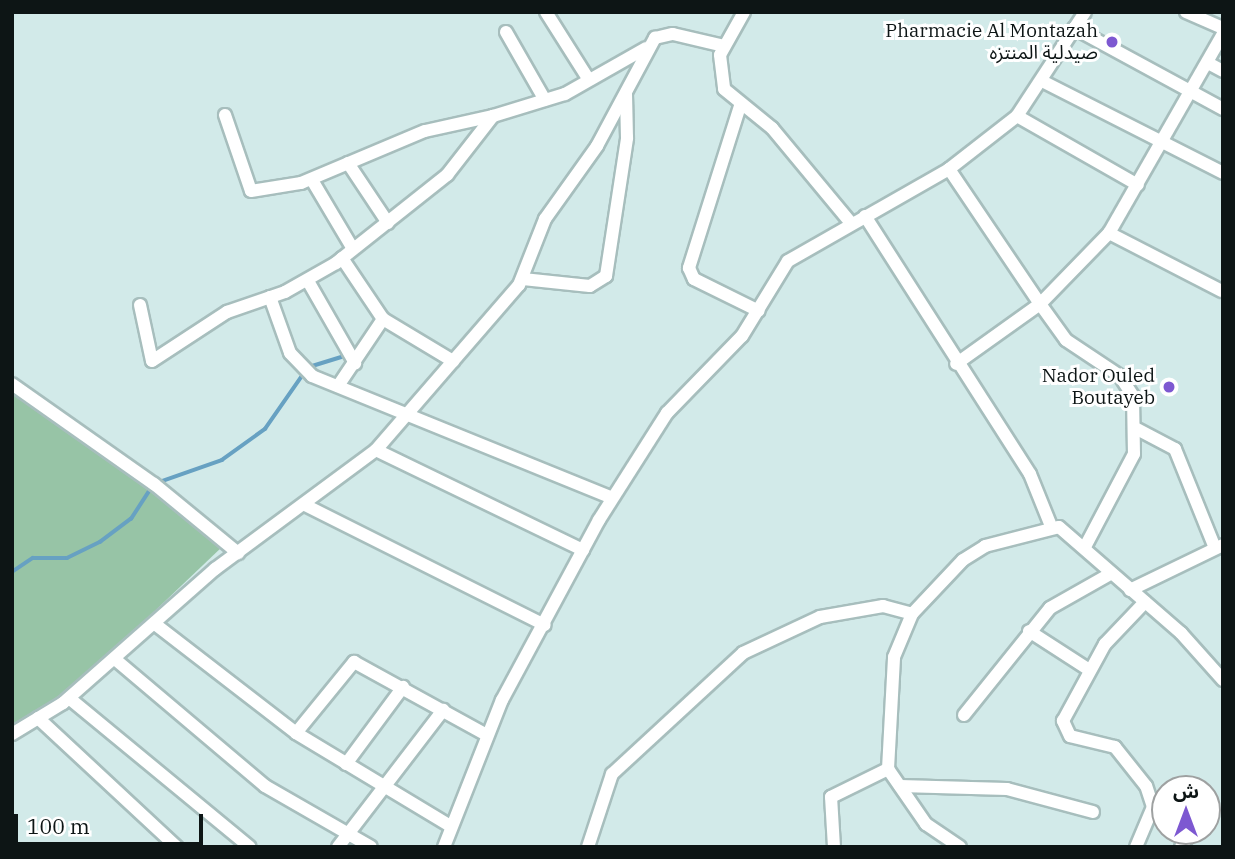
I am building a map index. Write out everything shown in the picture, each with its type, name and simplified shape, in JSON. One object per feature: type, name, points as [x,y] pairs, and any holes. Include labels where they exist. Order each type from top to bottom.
[{"type":"street","points":[[546,12],[589,80]]},
{"type":"street","points":[[744,12],[724,46],[719,75],[740,106],[772,128],[851,223]]},
{"type":"street","points":[[444,847],[487,735],[612,498],[667,413],[719,363],[760,311],[788,261],[949,169],[1017,116],[1085,12]]},
{"type":"street","points":[[956,364],[1040,304],[1109,233],[1208,63],[1223,31],[1191,13]]},
{"type":"street","points":[[1074,28],[1223,109]]},
{"type":"street","points":[[506,32],[545,100]]},
{"type":"street","points":[[225,115],[251,191],[312,180],[425,131],[493,116],[545,100],[589,80],[665,35],[724,46]]},
{"type":"street","points":[[12,734],[69,698],[238,553],[376,450],[523,279],[545,219],[626,90],[646,48]]},
{"type":"street","points":[[1208,63],[1223,71]]},
{"type":"street","points":[[1042,81],[1223,173]]},
{"type":"street","points":[[523,279],[590,286],[606,276],[627,138],[626,90]]},
{"type":"street","points":[[740,106],[689,268],[694,279],[760,311]]},
{"type":"street","points":[[140,305],[152,361],[213,320],[308,281],[342,258],[447,175],[493,116]]},
{"type":"street","points":[[1017,116],[1139,185]]},
{"type":"street","points":[[348,163],[387,223]]},
{"type":"street","points":[[949,169],[1066,340],[1129,386],[1138,429],[1132,463],[1086,545]]},
{"type":"street","points":[[312,180],[353,249]]},
{"type":"street","points":[[865,216],[956,364],[1035,482],[1051,526],[1086,545],[1110,574],[1144,602],[1223,680]]},
{"type":"street","points":[[1109,233],[1222,291]]},
{"type":"street","points":[[342,258],[383,319],[453,361]]},
{"type":"street","points":[[308,281],[355,363]]},
{"type":"street","points":[[270,297],[299,368],[612,498]]},
{"type":"street","points":[[338,386],[383,319]]},
{"type":"street","points":[[12,384],[155,484],[238,553]]},
{"type":"street","points":[[1130,590],[1219,547],[1175,449],[1138,429]]},
{"type":"street","points":[[376,450],[583,550]]},
{"type":"street","points":[[304,506],[545,625]]},
{"type":"street","points":[[960,847],[926,824],[888,769],[894,657],[912,614],[971,553],[1051,526]]},
{"type":"street","points":[[964,715],[1050,608],[1110,574]]},
{"type":"street","points":[[1136,847],[1153,807],[1146,786],[1115,747],[1063,729],[1088,669],[1144,602]]},
{"type":"street","points":[[588,847],[612,774],[743,653],[832,614],[883,606],[912,614]]},
{"type":"street","points":[[155,624],[296,733],[450,826]]},
{"type":"street","points":[[1029,631],[1088,669]]},
{"type":"street","points":[[116,660],[257,780],[371,847]]},
{"type":"street","points":[[296,733],[351,662],[403,687],[487,735]]},
{"type":"street","points":[[346,764],[403,687]]},
{"type":"street","points":[[69,698],[250,847]]},
{"type":"street","points":[[338,847],[388,789],[443,710]]},
{"type":"street","points":[[38,718],[177,847]]},
{"type":"street","points":[[834,847],[831,797],[888,769]]},
{"type":"street","points":[[900,786],[1007,789],[1093,813]]},
{"type":"green space","points":[[12,387],[223,546],[74,688],[12,727]]},
{"type":"waterway","points":[[309,367],[348,355]]},
{"type":"waterway","points":[[157,483],[222,460],[265,429],[304,373]]},
{"type":"waterway","points":[[12,572],[33,558],[67,558],[100,542],[131,519],[151,488]]},
{"type":"place","name":"Pharmacie Al Montazah صيدلية المنتزه","points":[[1112,42]]},
{"type":"place","name":"Nador Ouled Boutayeb","points":[[1169,387]]}]
